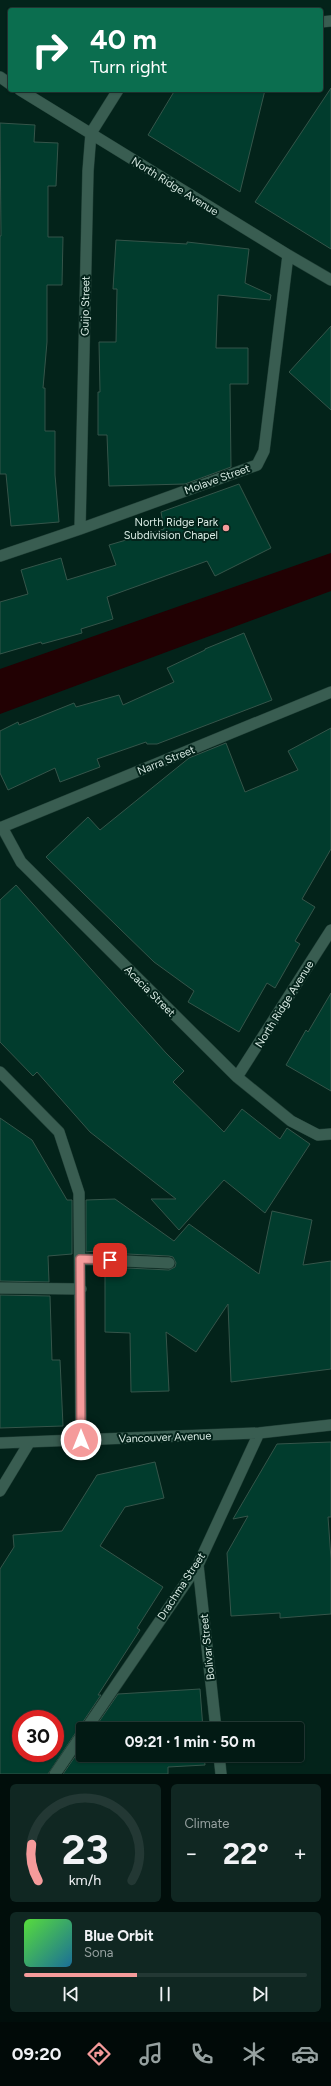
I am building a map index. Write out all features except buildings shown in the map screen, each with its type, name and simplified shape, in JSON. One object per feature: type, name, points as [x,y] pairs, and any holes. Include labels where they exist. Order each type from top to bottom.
[{"type":"street","name":"North Ridge Avenue","points":[[23,92],[331,280]]},
{"type":"street","name":"Guijo Street","points":[[80,529],[88,171],[91,133],[117,92]]},
{"type":"street","name":"Molave Street","points":[[0,556],[80,529],[257,465],[264,451],[288,255]]},
{"type":"street","name":"Narra Street","points":[[1,827],[331,692]]},
{"type":"street","name":"Acacia Street","points":[[1,827],[21,862],[238,1077],[291,1121],[318,1135],[331,1134]]},
{"type":"street","name":"North Ridge Avenue","points":[[238,1077],[331,930]]},
{"type":"street","points":[[0,1072],[59,1132],[79,1193],[81,1289],[81,1440]]},
{"type":"street","points":[[80,1259],[170,1263]]},
{"type":"street","points":[[0,1288],[81,1289]]},
{"type":"street","name":"Vancouver Avenue","points":[[0,1443],[259,1433],[331,1425]]},
{"type":"street","name":"Drachma Street","points":[[91,1722],[198,1565],[259,1433]]},
{"type":"street","points":[[0,1492],[29,1442]]},
{"type":"street","name":"Bolivar Street","points":[[198,1565],[215,1722]]},
{"type":"street","points":[[55,1774],[76,1743]]},
{"type":"street","points":[[220,1762],[221,1774]]},
{"type":"shaded area","points":[[331,553],[331,591],[0,714],[0,669]]},
{"type":"place","name":"North Ridge Park Subdivision Chapel","points":[[226,528]]},
{"type":"route","points":[[81,1440],[80,1259],[110,1260]]}]
